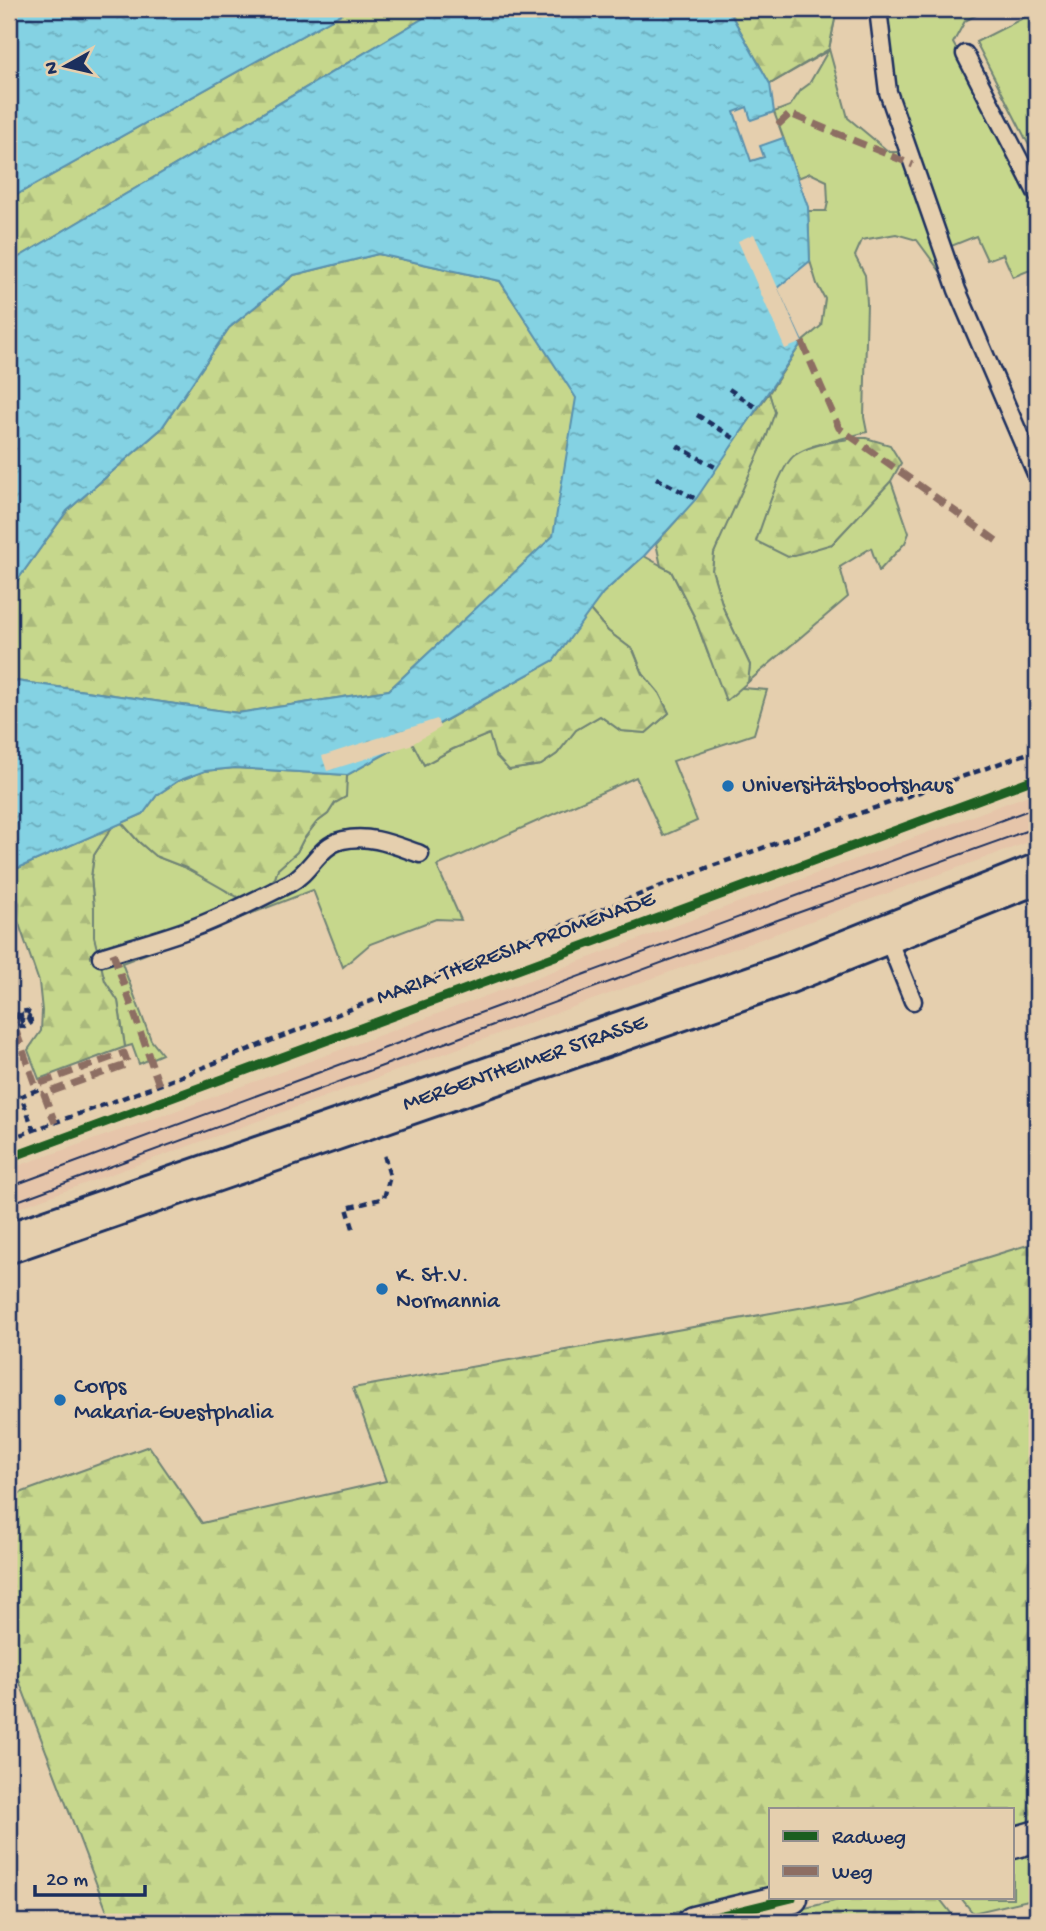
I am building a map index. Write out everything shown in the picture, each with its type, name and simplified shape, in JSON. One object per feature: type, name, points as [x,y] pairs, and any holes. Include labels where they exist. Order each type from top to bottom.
[{"type":"main road","name":"MERGENTHEIMER STRASSE","points":[[9,1243],[783,975],[1037,874]]},
{"type":"street","points":[[1014,1843],[1037,1836]]},
{"type":"street","points":[[693,1922],[788,1899]]},
{"type":"lane","points":[[878,9],[888,92],[957,290],[1037,476]]},
{"type":"lane","points":[[965,54],[1037,194]]},
{"type":"lane","points":[[101,957],[198,926],[293,882],[307,871],[321,852],[339,841],[363,837],[420,854]]},
{"type":"lane","points":[[886,934],[913,1001]]},
{"type":"path","points":[[729,389],[758,409]]},
{"type":"path","points":[[697,415],[737,440]]},
{"type":"path","points":[[677,446],[717,468]]},
{"type":"path","points":[[656,478],[696,499]]},
{"type":"path","points":[[9,897],[11,907],[19,903]]},
{"type":"path","points":[[17,1021],[19,1012],[31,1015],[32,1021],[29,1025],[21,1026],[19,1023],[18,1020],[21,1015],[26,1014],[29,1016],[28,1021],[21,1022],[20,1020],[26,1016],[28,1019],[17,1021]]},
{"type":"path","points":[[34,1130],[21,1096],[37,1090],[35,1085]]},
{"type":"path","points":[[353,1228],[348,1208],[384,1198],[390,1175],[373,1117]]},
{"type":"shaded area","points":[[1037,792],[1037,839],[9,1211],[9,1169],[164,1115]]},
{"type":"green space","points":[[350,9],[439,9],[9,263],[9,199]]},
{"type":"green space","points":[[728,9],[837,9],[829,49],[848,118],[889,152],[903,152],[892,92],[885,9],[987,9],[965,21],[953,43],[1037,196],[1037,251],[1034,255],[1037,262],[1037,287],[1030,270],[1013,277],[1003,254],[987,260],[976,236],[949,247],[931,190],[925,195],[956,293],[917,240],[896,234],[862,240],[855,256],[865,275],[867,303],[864,417],[867,432],[813,446],[832,544],[891,481],[909,533],[905,543],[879,571],[871,548],[840,567],[848,597],[748,682],[750,665],[724,610],[712,570],[714,553],[767,435],[774,412],[769,393],[802,342],[821,326],[825,299],[810,261],[808,211],[826,211],[827,181],[810,173],[798,178],[774,112],[790,106],[801,90],[809,84],[828,51],[770,84]]},
{"type":"green space","points":[[728,9],[748,9],[750,12],[761,9],[837,9],[829,49],[770,84]]},
{"type":"green space","points":[[1037,11],[1037,161],[976,42]]},
{"type":"green space","points":[[378,254],[500,281],[577,398],[554,536],[389,690],[238,713],[9,680],[9,592],[67,511],[161,429],[229,328],[294,275]]},
{"type":"green space","points":[[769,393],[775,412],[714,553],[712,570],[724,610],[750,665],[748,682],[726,701],[694,616],[671,571],[661,566],[656,543],[676,521]]},
{"type":"green space","points":[[853,438],[866,438],[890,445],[901,463],[891,481],[832,544],[788,557],[756,541],[778,482],[789,461],[808,448]]},
{"type":"green space","points":[[644,556],[671,571],[694,616],[708,654],[730,687],[767,690],[754,734],[673,761],[697,821],[663,836],[636,777],[437,866],[461,920],[436,919],[370,944],[343,967],[313,890],[122,963],[151,1040],[162,1054],[139,1064],[132,1045],[125,1047],[118,1001],[105,981],[94,937],[91,877],[94,855],[112,827],[122,823],[155,856],[186,868],[232,895],[265,887],[275,878],[278,869],[297,852],[316,823],[328,814],[335,803],[345,797],[347,775],[411,740],[424,765],[489,734],[509,770],[541,765],[557,754],[576,730],[600,716],[621,731],[646,733],[669,713],[659,693],[643,674],[634,651],[608,631],[590,610],[603,593]]},
{"type":"green space","points":[[590,610],[608,631],[633,650],[643,674],[659,693],[669,713],[646,733],[621,731],[600,716],[576,730],[557,754],[541,765],[509,770],[495,755],[489,734],[424,765],[411,740],[554,660]]},
{"type":"green space","points":[[235,768],[347,775],[346,797],[335,803],[328,814],[316,823],[297,852],[278,869],[275,878],[265,887],[241,899],[186,868],[155,856],[122,823],[143,814],[157,795],[178,781],[205,771]]},
{"type":"green space","points":[[112,827],[94,855],[91,877],[94,937],[105,981],[118,1001],[125,1047],[39,1079],[28,1050],[41,1031],[39,982],[18,921],[19,903],[9,879],[9,872]]},
{"type":"green space","points":[[1037,1242],[1037,1823],[1014,1829],[1014,1808],[769,1808],[769,1889],[637,1922],[111,1922],[9,1654],[9,1497],[149,1446],[202,1523],[386,1481],[353,1388],[855,1298]]},
{"type":"green space","points":[[1037,1849],[1037,1898],[973,1913],[962,1899],[1014,1899],[1014,1854]]},
{"type":"green space","points":[[843,1899],[940,1899],[958,1922],[747,1922]]},
{"type":"water","points":[[9,9],[350,9],[9,199]]},
{"type":"water","points":[[439,9],[728,9],[770,84],[774,112],[751,120],[747,107],[734,112],[751,161],[764,157],[760,146],[783,138],[808,207],[810,261],[777,288],[802,342],[696,499],[644,556],[603,593],[554,660],[347,775],[235,768],[205,771],[178,781],[157,795],[143,814],[9,872],[9,680],[238,713],[389,690],[553,536],[576,398],[500,281],[378,254],[294,275],[229,328],[161,429],[67,511],[9,592],[9,263]]},
{"type":"pier","points":[[754,234],[802,342],[785,349],[738,241]]},
{"type":"pier","points":[[437,719],[440,728],[410,745],[327,771],[322,756]]},
{"type":"tram line","points":[[9,1187],[1037,807]]},
{"type":"tram line","points":[[9,1204],[1037,827]]},
{"type":"marked path","points":[[778,125],[790,114],[913,165]]},
{"type":"marked path","points":[[802,342],[839,428],[1001,544]]},
{"type":"marked path","points":[[113,953],[159,1085]]},
{"type":"marked path","points":[[9,1011],[35,1085],[124,1053],[128,1064],[44,1094],[55,1123]]},
{"type":"cycle path","name":"MARIA-THERESIA-PROMENADE","points":[[9,1158],[1037,778]]},
{"type":"cycle path","points":[[693,1922],[788,1899]]},
{"type":"place","name":"Universitätsbootshaus","points":[[728,786]]},
{"type":"place","name":"K. St.V. Normannia","points":[[382,1289]]},
{"type":"place","name":"Corps Makaria-Guestphalia","points":[[60,1400]]}]
